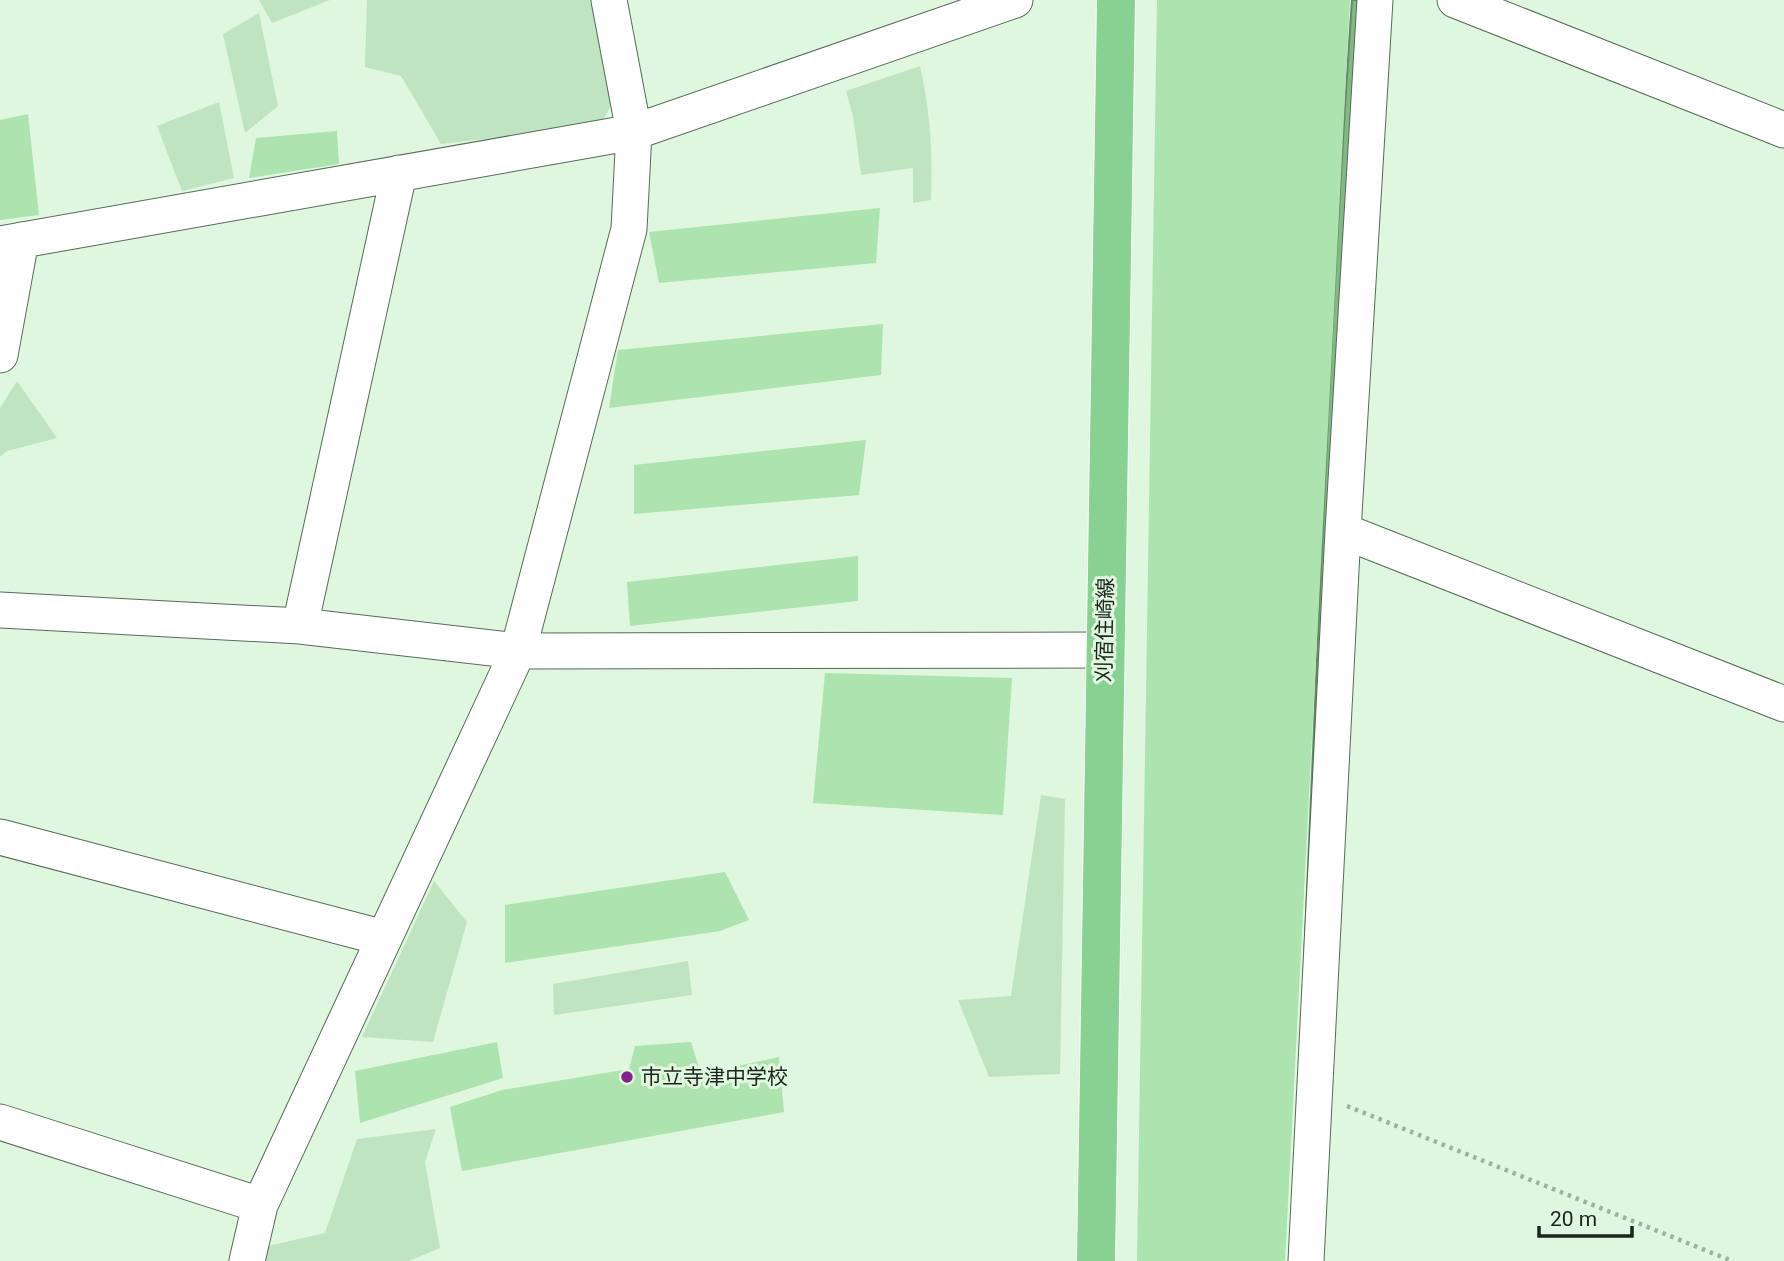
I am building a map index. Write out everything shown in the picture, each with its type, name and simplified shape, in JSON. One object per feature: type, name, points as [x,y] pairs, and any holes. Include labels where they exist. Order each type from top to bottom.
[{"type":"main road","name":"刈宿住崎線","points":[[1096,1261],[1116,0]]},
{"type":"street","points":[[247,1261],[260,1205],[518,651],[629,229],[634,132],[609,0]]},
{"type":"street","points":[[0,355],[10,242],[634,132],[1015,0]]},
{"type":"street","points":[[1306,1261],[1343,531],[1375,0]]},
{"type":"street","points":[[1455,0],[1784,130]]},
{"type":"street","points":[[300,626],[399,173]]},
{"type":"street","points":[[1343,531],[1784,704]]},
{"type":"street","points":[[0,610],[300,626],[518,651],[1104,650]]},
{"type":"street","points":[[0,837],[384,938]]},
{"type":"street","points":[[0,1122],[260,1205]]},
{"type":"path","points":[[1313,1092],[1732,1261]]},
{"type":"shaded area","points":[[259,0],[330,0],[272,23]]},
{"type":"shaded area","points":[[367,0],[594,0],[617,93],[601,125],[441,144],[401,76],[365,67]]},
{"type":"shaded area","points":[[1352,0],[1372,0],[1302,1005],[1330,377]]},
{"type":"shaded area","points":[[259,13],[278,106],[245,133],[223,34]]},
{"type":"shaded area","points":[[920,66],[930,132],[931,200],[913,203],[913,168],[861,175],[853,116],[846,91]]},
{"type":"shaded area","points":[[219,102],[234,178],[182,191],[157,126]]},
{"type":"shaded area","points":[[17,381],[57,438],[7,451],[0,457],[0,408]]},
{"type":"shaded area","points":[[1041,795],[1065,799],[1060,1074],[989,1077],[958,1000],[1011,996]]},
{"type":"shaded area","points":[[434,881],[467,922],[433,1042],[362,1037]]},
{"type":"shaded area","points":[[688,961],[692,995],[554,1015],[553,984]]},
{"type":"shaded area","points":[[436,1129],[425,1162],[440,1248],[409,1261],[265,1261],[268,1246],[325,1233],[357,1139]]},
{"type":"building","points":[[1157,0],[1350,0],[1285,1261],[1137,1261]]},
{"type":"building","points":[[28,114],[39,215],[0,220],[0,120]]},
{"type":"building","points":[[337,131],[339,164],[249,178],[256,138]]},
{"type":"building","points":[[880,208],[876,263],[659,283],[649,232]]},
{"type":"building","points":[[883,324],[881,375],[609,408],[618,350]]},
{"type":"building","points":[[866,440],[859,495],[634,514],[634,465]]},
{"type":"building","points":[[858,556],[858,601],[630,626],[627,582]]},
{"type":"building","points":[[825,673],[1012,678],[1003,815],[813,803]]},
{"type":"building","points":[[725,872],[749,920],[720,931],[505,963],[505,905]]},
{"type":"building","points":[[497,1042],[503,1078],[360,1123],[355,1071]]},
{"type":"building","points":[[691,1042],[701,1074],[779,1057],[784,1112],[462,1171],[450,1107],[502,1090],[629,1069],[635,1046]]},
{"type":"place","name":"市立寺津中学校","points":[[627,1077]]}]
